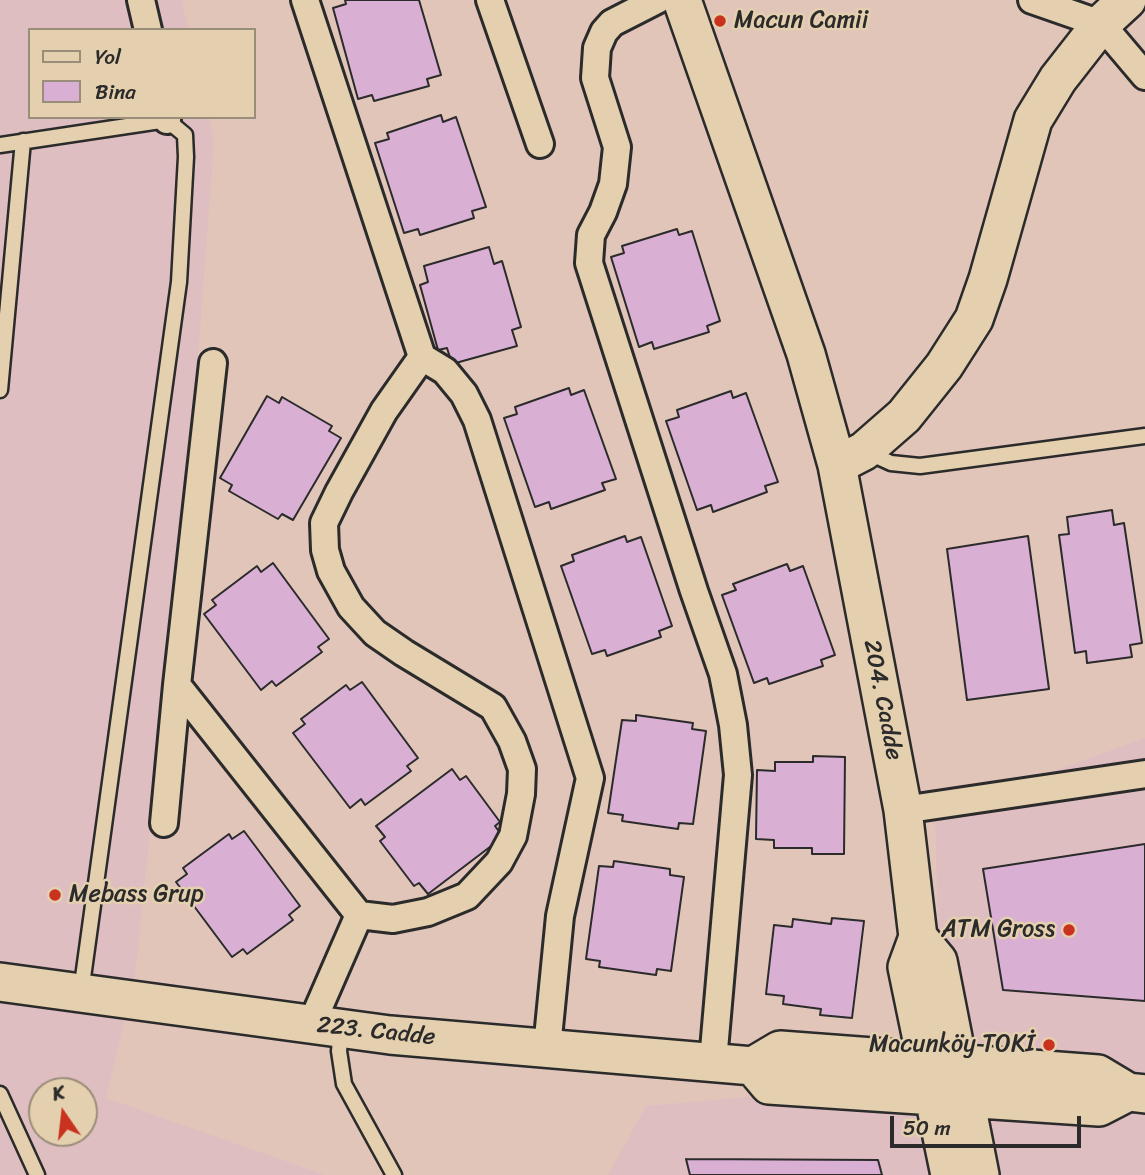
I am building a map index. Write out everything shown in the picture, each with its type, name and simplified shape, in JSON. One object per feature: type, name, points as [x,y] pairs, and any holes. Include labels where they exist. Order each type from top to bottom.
[{"type":"main road","name":"204. Cadde","points":[[682,0],[806,354],[851,458],[903,810],[918,937],[938,961],[950,1175]]},
{"type":"main road","points":[[851,458],[904,416],[944,366],[974,319],[1033,120],[1058,79],[1114,12]]},
{"type":"main road","name":"223. Cadde","points":[[0,982],[390,1035],[753,1066],[769,1085],[1098,1074],[1137,1093]]},
{"type":"main road","name":"204. Cadde","points":[[946,1080],[979,1175]]},
{"type":"street","points":[[141,0],[148,28]]},
{"type":"street","points":[[305,0],[422,357],[445,371],[464,394],[477,420],[590,778],[560,916],[547,1048]]},
{"type":"street","points":[[489,0],[540,144]]},
{"type":"street","points":[[657,0],[612,23],[604,32],[597,48],[595,78],[617,147],[613,184],[591,235],[589,263],[723,674],[733,725],[738,775],[713,1061]]},
{"type":"street","points":[[1032,0],[1114,12],[1145,76]]},
{"type":"street","points":[[177,685],[359,915],[393,919],[428,912],[467,896],[499,862],[513,836],[521,794],[522,769],[512,741],[493,707],[375,633],[351,607],[331,571],[326,550],[324,523],[339,492],[384,411],[422,357]]},
{"type":"street","points":[[164,823],[213,363]]},
{"type":"street","points":[[903,810],[1145,774]]},
{"type":"street","points":[[326,1027],[359,915]]},
{"type":"lane","points":[[0,145],[160,119]]},
{"type":"lane","points":[[81,994],[179,282],[185,135],[167,119]]},
{"type":"lane","points":[[0,390],[23,141]]},
{"type":"lane","points":[[851,458],[920,466],[1145,436]]},
{"type":"lane","points":[[326,1027],[339,1051],[344,1084],[394,1175]]},
{"type":"lane","points":[[0,1094],[37,1175]]},
{"type":"shaded area","points":[[0,0],[182,0],[188,28],[28,28],[28,119],[209,119],[214,142],[194,410],[135,976],[106,1098],[325,1175],[0,1175]]},
{"type":"shaded area","points":[[1145,738],[1145,1175],[608,1175],[646,1106],[942,1080],[935,814]]},
{"type":"building","points":[[345,0],[419,0],[441,75],[427,79],[429,86],[374,101],[372,95],[358,99],[333,8],[346,4]]},
{"type":"building","points":[[441,115],[443,122],[456,117],[486,207],[472,211],[474,218],[420,235],[418,229],[404,233],[375,143],[389,139],[387,133]]},
{"type":"building","points":[[677,229],[679,235],[692,231],[720,321],[707,326],[709,332],[654,349],[652,342],[639,347],[611,257],[624,253],[622,246]]},
{"type":"building","points":[[489,247],[494,264],[502,261],[521,327],[512,330],[517,346],[452,364],[447,348],[438,350],[420,285],[428,282],[424,266]]},
{"type":"building","points":[[569,388],[571,395],[584,390],[616,479],[602,483],[605,490],[551,509],[549,502],[535,507],[504,418],[517,414],[515,407]]},
{"type":"building","points":[[731,391],[733,398],[746,393],[778,482],[765,486],[767,492],[713,512],[711,505],[697,510],[666,421],[679,417],[677,410]]},
{"type":"building","points":[[267,396],[279,403],[282,397],[332,426],[329,431],[341,438],[293,520],[282,514],[278,519],[229,491],[232,485],[220,478]]},
{"type":"building","points":[[1112,510],[1114,525],[1124,523],[1142,643],[1130,645],[1132,657],[1087,663],[1086,651],[1075,653],[1059,535],[1069,534],[1067,517]]},
{"type":"building","points":[[625,536],[627,542],[641,537],[672,626],[659,631],[661,637],[607,656],[605,650],[592,654],[561,566],[574,561],[572,555]]},
{"type":"building","points":[[1028,536],[1049,689],[967,700],[947,549]]},
{"type":"building","points":[[273,563],[329,639],[318,647],[322,652],[276,686],[272,681],[261,690],[204,614],[216,605],[212,600],[257,566],[261,572]]},
{"type":"building","points":[[787,564],[790,571],[803,566],[835,655],[821,660],[823,666],[769,684],[767,678],[754,683],[722,595],[736,590],[733,584]]},
{"type":"building","points":[[362,682],[418,758],[407,766],[411,771],[365,805],[361,799],[350,808],[293,733],[305,724],[301,719],[346,685],[350,690]]},
{"type":"building","points":[[636,715],[693,723],[692,729],[706,731],[693,824],[679,823],[678,829],[622,821],[623,815],[608,813],[622,720],[636,721]]},
{"type":"building","points":[[813,756],[845,757],[844,854],[812,854],[812,848],[774,848],[774,840],[756,839],[757,770],[775,771],[775,762],[813,762]]},
{"type":"building","points":[[452,769],[460,780],[466,776],[500,822],[495,826],[503,837],[428,894],[419,883],[414,886],[380,841],[385,837],[376,826]]},
{"type":"building","points":[[244,831],[300,906],[289,915],[293,920],[247,954],[243,949],[232,957],[176,882],[187,874],[183,868],[229,834],[232,839]]},
{"type":"building","name":"ATM Gross","points":[[1145,844],[1145,1001],[1003,990],[983,869]]},
{"type":"building","points":[[614,861],[670,869],[670,875],[684,877],[671,971],[657,969],[656,975],[599,967],[600,961],[586,959],[599,866],[613,867]]},
{"type":"building","points":[[832,918],[864,921],[852,1018],[820,1015],[821,1009],[783,1004],[784,996],[766,994],[774,925],[792,927],[793,919],[831,924]]},
{"type":"building","points":[[686,1159],[878,1160],[882,1175],[690,1175]]},
{"type":"place","name":"Macun Camii","points":[[720,21]]},
{"type":"place","name":"Mebass Grup","points":[[55,895]]},
{"type":"place","name":"ATM Gross","points":[[1069,930]]},
{"type":"place","name":"Macunköy TOKİ","points":[[1049,1045]]}]
